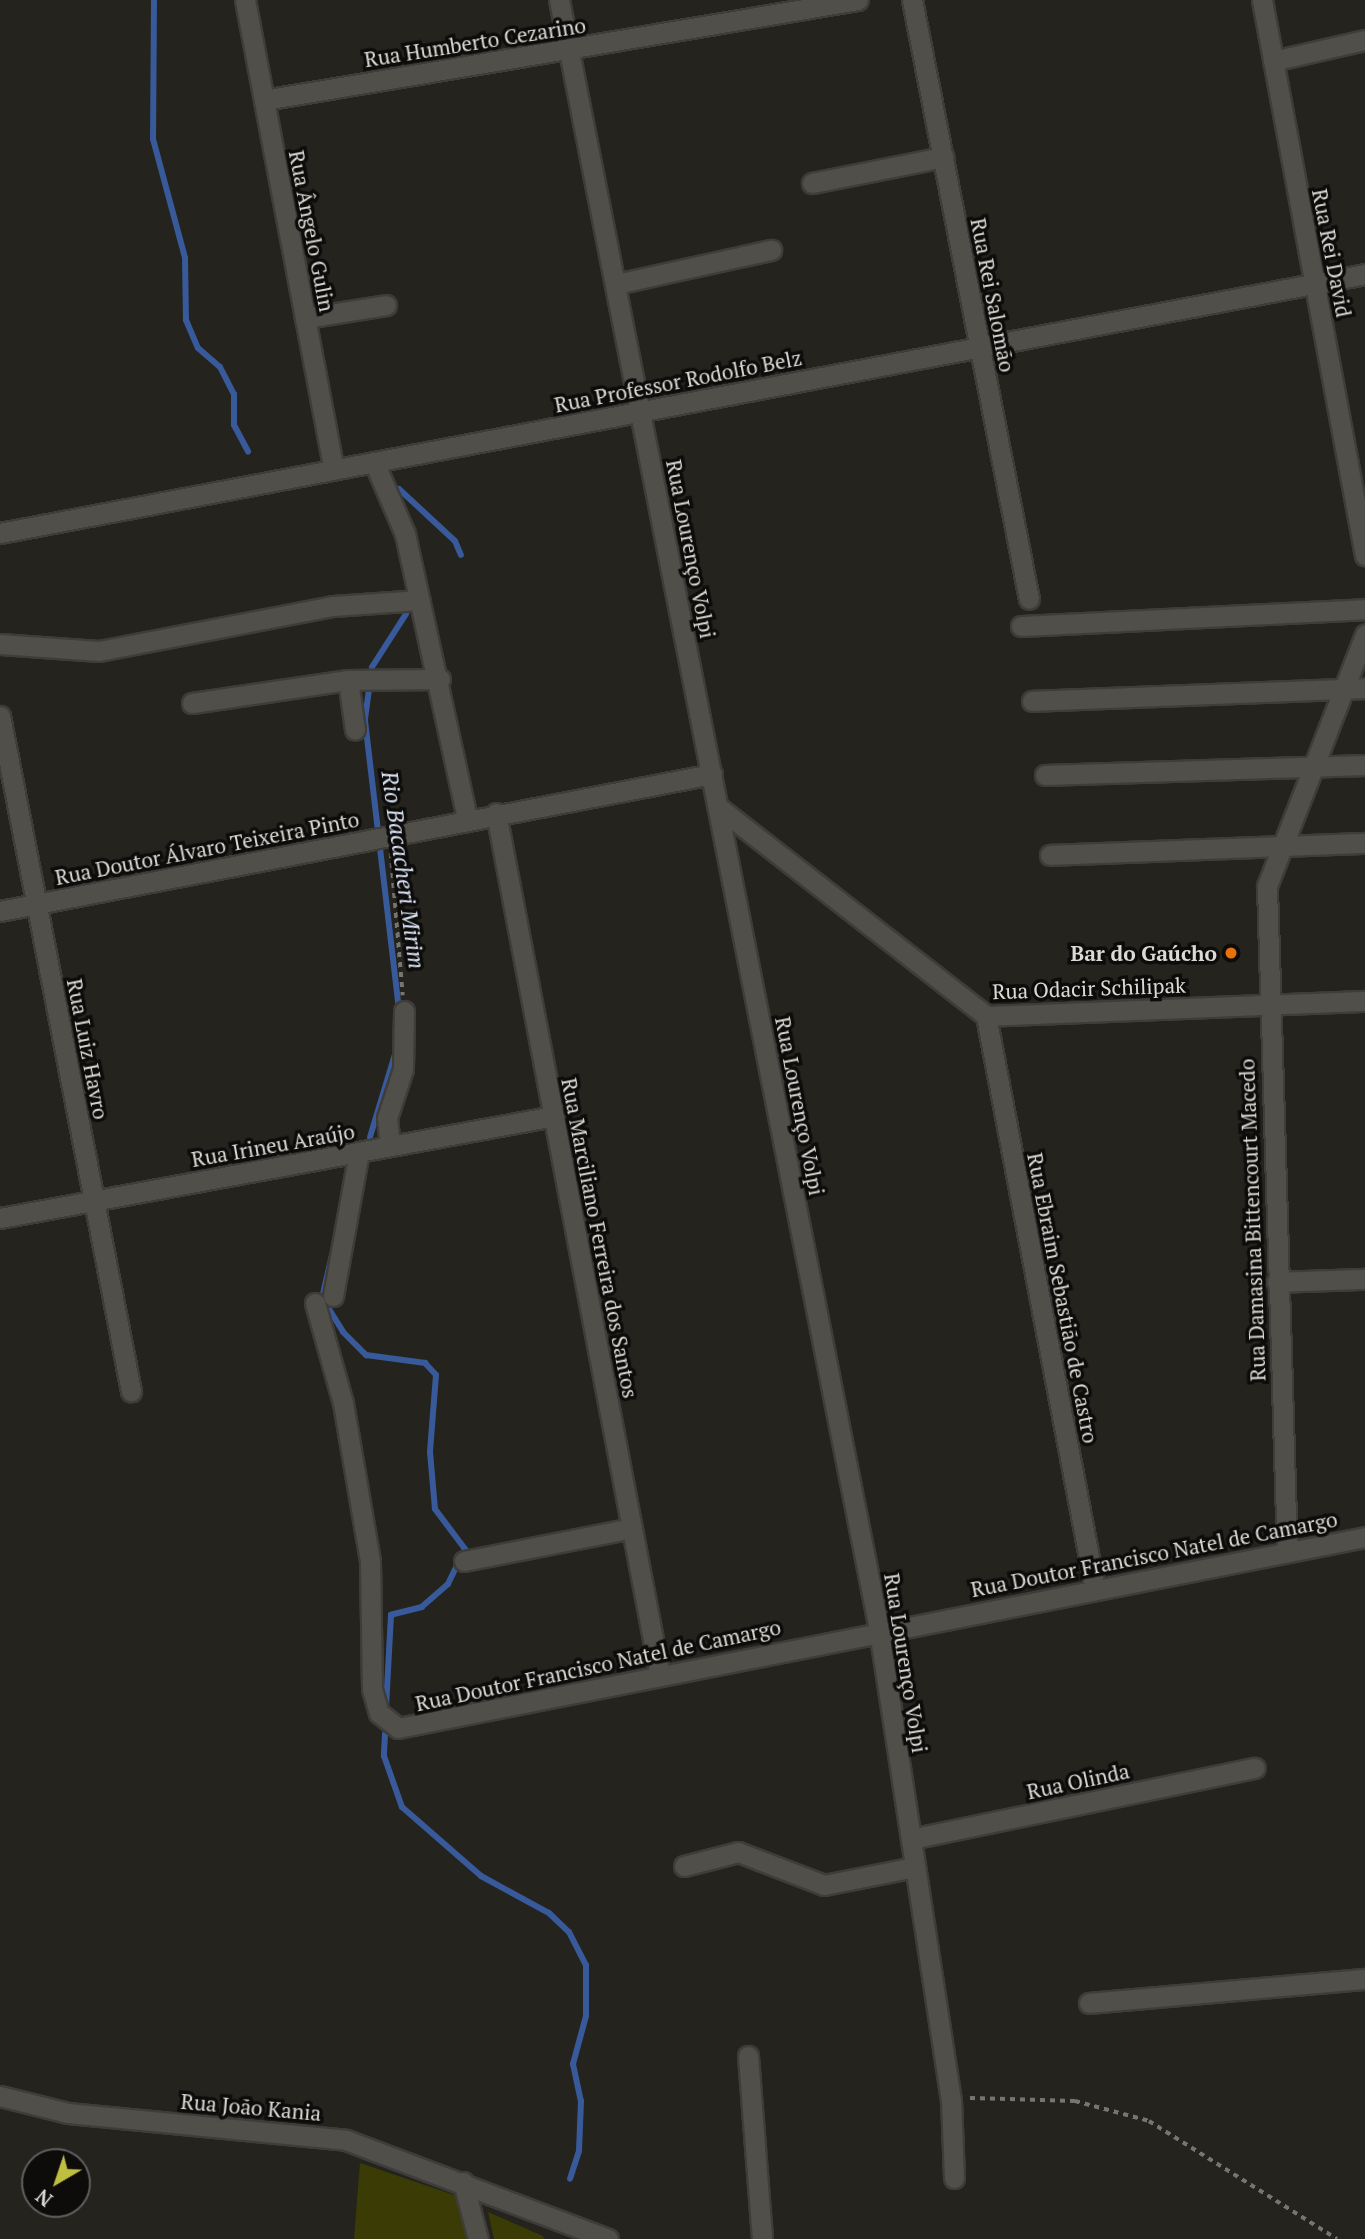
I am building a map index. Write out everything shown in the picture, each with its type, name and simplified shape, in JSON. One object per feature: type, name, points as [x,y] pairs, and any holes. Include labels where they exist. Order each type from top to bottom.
[{"type":"street","name":"Rua Ângelo Gulin","points":[[245,0],[334,470]]},
{"type":"street","name":"Rua Lourenço Volpi","points":[[559,0],[879,1630],[951,2099],[954,2179]]},
{"type":"street","name":"Rua Humberto Cezarino","points":[[264,100],[570,46],[614,45],[858,0]]},
{"type":"street","name":"Rua Rei Salomão","points":[[912,0],[1029,599]]},
{"type":"street","name":"Rua Rei David","points":[[1262,0],[1365,556]]},
{"type":"street","points":[[1273,61],[1365,40]]},
{"type":"street","points":[[812,183],[943,157]]},
{"type":"street","points":[[616,284],[771,250]]},
{"type":"street","name":"Rua Professor Rodolfo Belz","points":[[0,533],[1365,274]]},
{"type":"street","points":[[305,318],[386,305]]},
{"type":"street","points":[[373,462],[405,534],[440,679],[467,819]]},
{"type":"street","points":[[0,644],[99,651],[333,606],[420,600]]},
{"type":"street","points":[[1021,626],[1365,609]]},
{"type":"street","points":[[1282,846],[1365,634]]},
{"type":"street","points":[[192,703],[348,680],[440,679]]},
{"type":"street","points":[[348,680],[355,730]]},
{"type":"street","points":[[1032,701],[1345,686],[1365,688]]},
{"type":"street","name":"Rua Luiz Havro","points":[[0,716],[131,1391]]},
{"type":"street","points":[[1045,775],[1279,764],[1313,768],[1365,765]]},
{"type":"street","name":"Rua Doutor Álvaro Teixeira Pinto","points":[[0,911],[355,843],[496,813],[712,774]]},
{"type":"street","name":"Rua Odacir Schilipak","points":[[718,807],[986,1016],[1365,1001]]},
{"type":"street","name":"Rua Marciliano Ferreira dos Santos","points":[[496,813],[659,1671]]},
{"type":"street","points":[[1049,855],[1365,843]]},
{"type":"street","name":"Rua Damasina Bittencourt Macedo","points":[[1282,846],[1267,886],[1266,1005],[1287,1552]]},
{"type":"street","points":[[390,1146],[387,1118],[403,1069],[404,1011]]},
{"type":"street","name":"Rua Ebraim Sebastião de Castro","points":[[986,1016],[1095,1589]]},
{"type":"street","name":"Rua Irineu Araújo","points":[[0,1218],[554,1116]]},
{"type":"street","name":"Rua Doutor Francisco Natel de Camargo","points":[[359,1152],[324,1300],[354,1465],[374,1598],[372,1689],[386,1721],[411,1728],[437,1724],[659,1671],[1365,1537]]},
{"type":"street","points":[[1277,1282],[1365,1279]]},
{"type":"street","points":[[464,1561],[632,1528]]},
{"type":"street","name":"Rua Olinda","points":[[911,1839],[1255,1768]]},
{"type":"street","points":[[684,1866],[738,1853],[824,1885],[915,1867]]},
{"type":"street","points":[[1089,2003],[1365,1979]]},
{"type":"street","points":[[748,2056],[762,2239]]},
{"type":"street","name":"Rua João Kania","points":[[0,2096],[128,2120],[316,2133],[463,2182],[608,2239]]},
{"type":"street","points":[[463,2182],[478,2239]]},
{"type":"path","points":[[389,836],[404,1011]]},
{"type":"path","points":[[951,2099],[1075,2101],[1149,2121],[1337,2239]]},
{"type":"shaded area","points":[[360,2163],[457,2196],[467,2239],[354,2239]]},
{"type":"shaded area","points":[[488,2212],[543,2236],[544,2239],[494,2239]]},
{"type":"waterway","name":"Rio Bacacheri Mirim","points":[[154,0],[153,139],[185,258],[186,320],[198,348],[220,367],[234,394],[234,425],[248,451]]},
{"type":"waterway","name":"Rio Bacacheri Mirim","points":[[399,489],[455,541],[461,555]]},
{"type":"waterway","name":"Rio Bacacheri Mirim","points":[[399,1010],[365,719],[372,667],[406,614]]},
{"type":"waterway","name":"Rio Bacacheri Mirim","points":[[370,1137],[396,1051]]},
{"type":"waterway","name":"Rio Bacacheri Mirim","points":[[332,1255],[322,1298],[343,1332],[366,1355],[425,1363],[436,1375],[430,1452],[435,1509],[465,1549],[448,1584],[422,1607],[391,1615],[386,1708]]},
{"type":"waterway","name":"Rio Bacacheri Mirim","points":[[385,1734],[384,1756],[402,1807],[481,1876],[549,1913],[569,1932],[586,1965],[586,2016],[573,2064],[581,2101],[579,2151],[570,2179]]},
{"type":"place","name":"Bar do Gaúcho","points":[[1231,953]]}]
